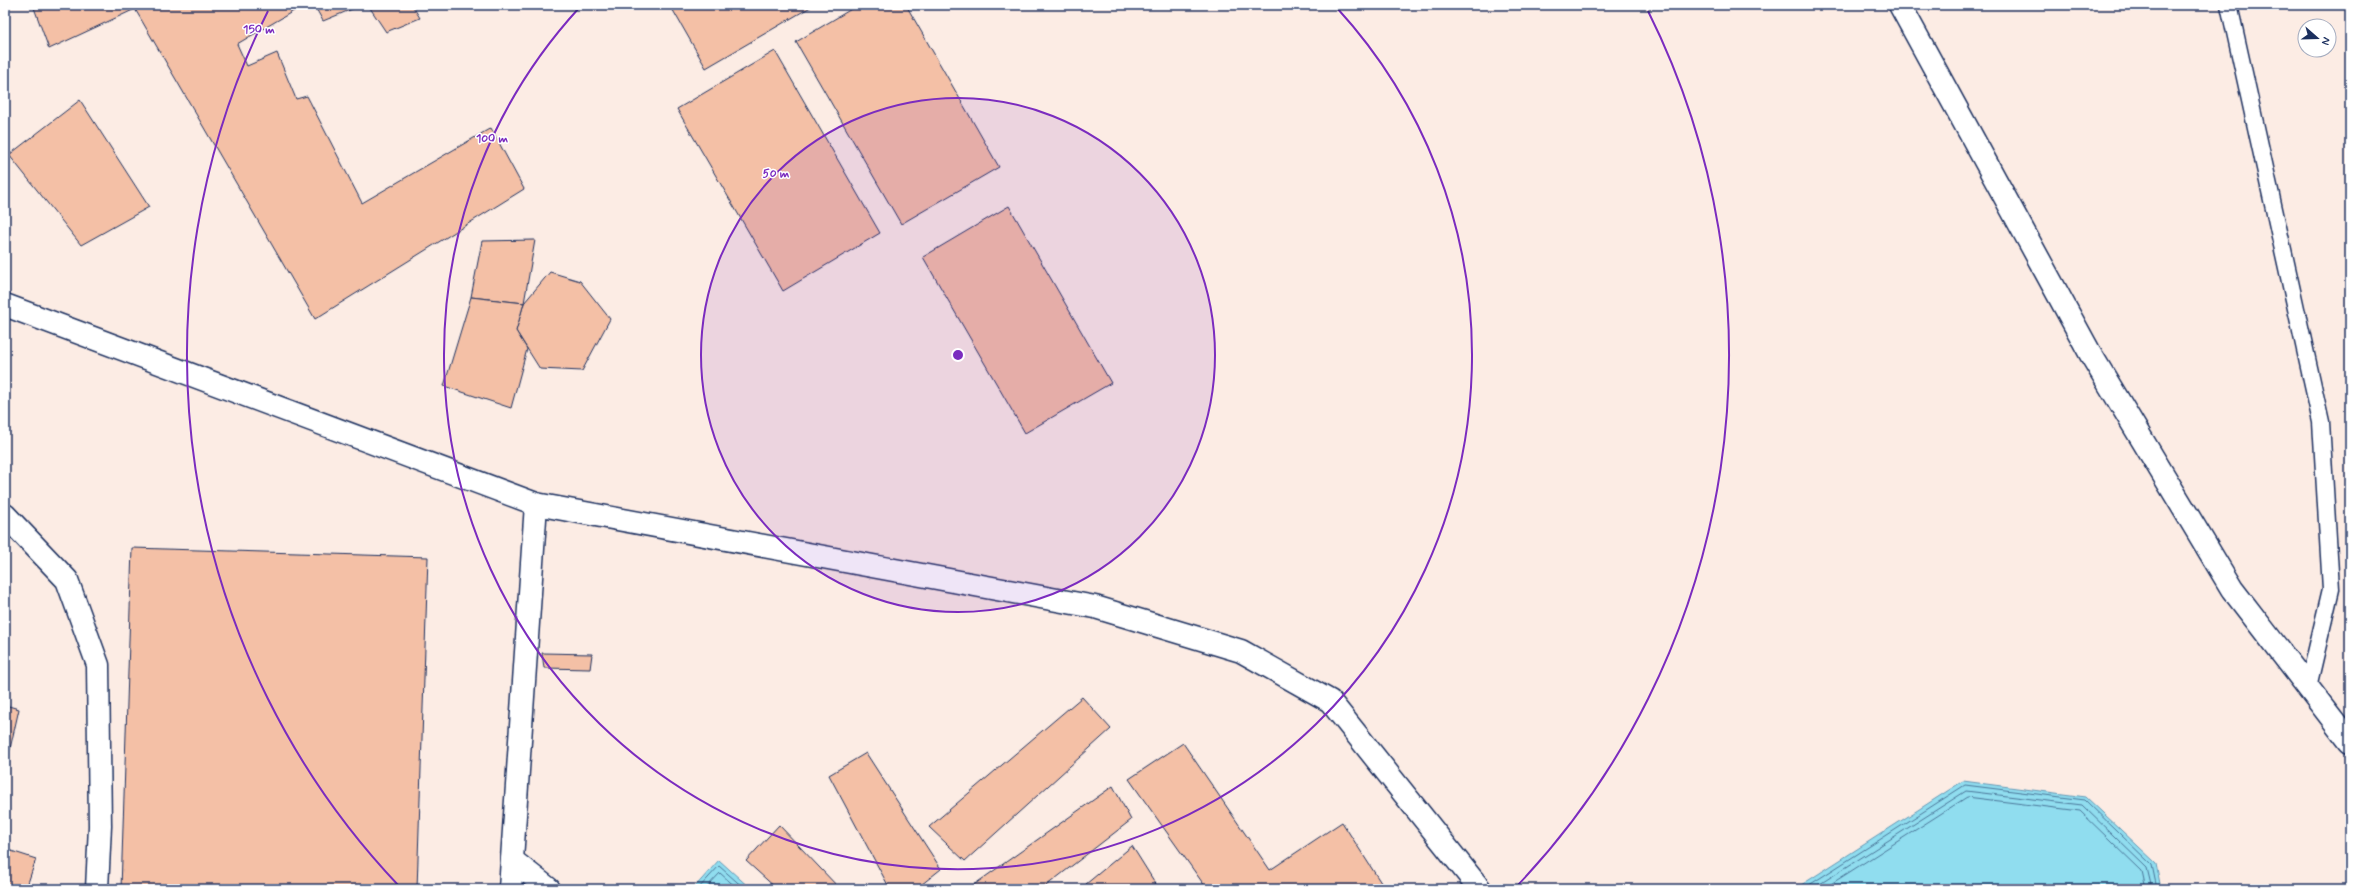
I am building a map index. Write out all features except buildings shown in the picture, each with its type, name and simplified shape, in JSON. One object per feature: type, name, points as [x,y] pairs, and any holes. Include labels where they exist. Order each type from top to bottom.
[{"type":"street","points":[[1900,5],[2090,353],[2232,589],[2350,742]]},
{"type":"street","points":[[5,305],[536,504],[1095,607],[1241,651],[1330,701],[1480,889]]},
{"type":"street","points":[[510,889],[536,504]]},
{"type":"street","points":[[5,515],[67,580],[98,665],[100,826],[97,889]]},
{"type":"street","points":[[512,860],[549,889]]},
{"type":"lane","points":[[2229,5],[2320,422],[2331,589],[2308,687]]},
{"type":"water","points":[[1963,781],[2086,797],[2156,863],[2161,889],[1795,889]]},
{"type":"water","points":[[719,860],[751,889],[693,889]]}]
